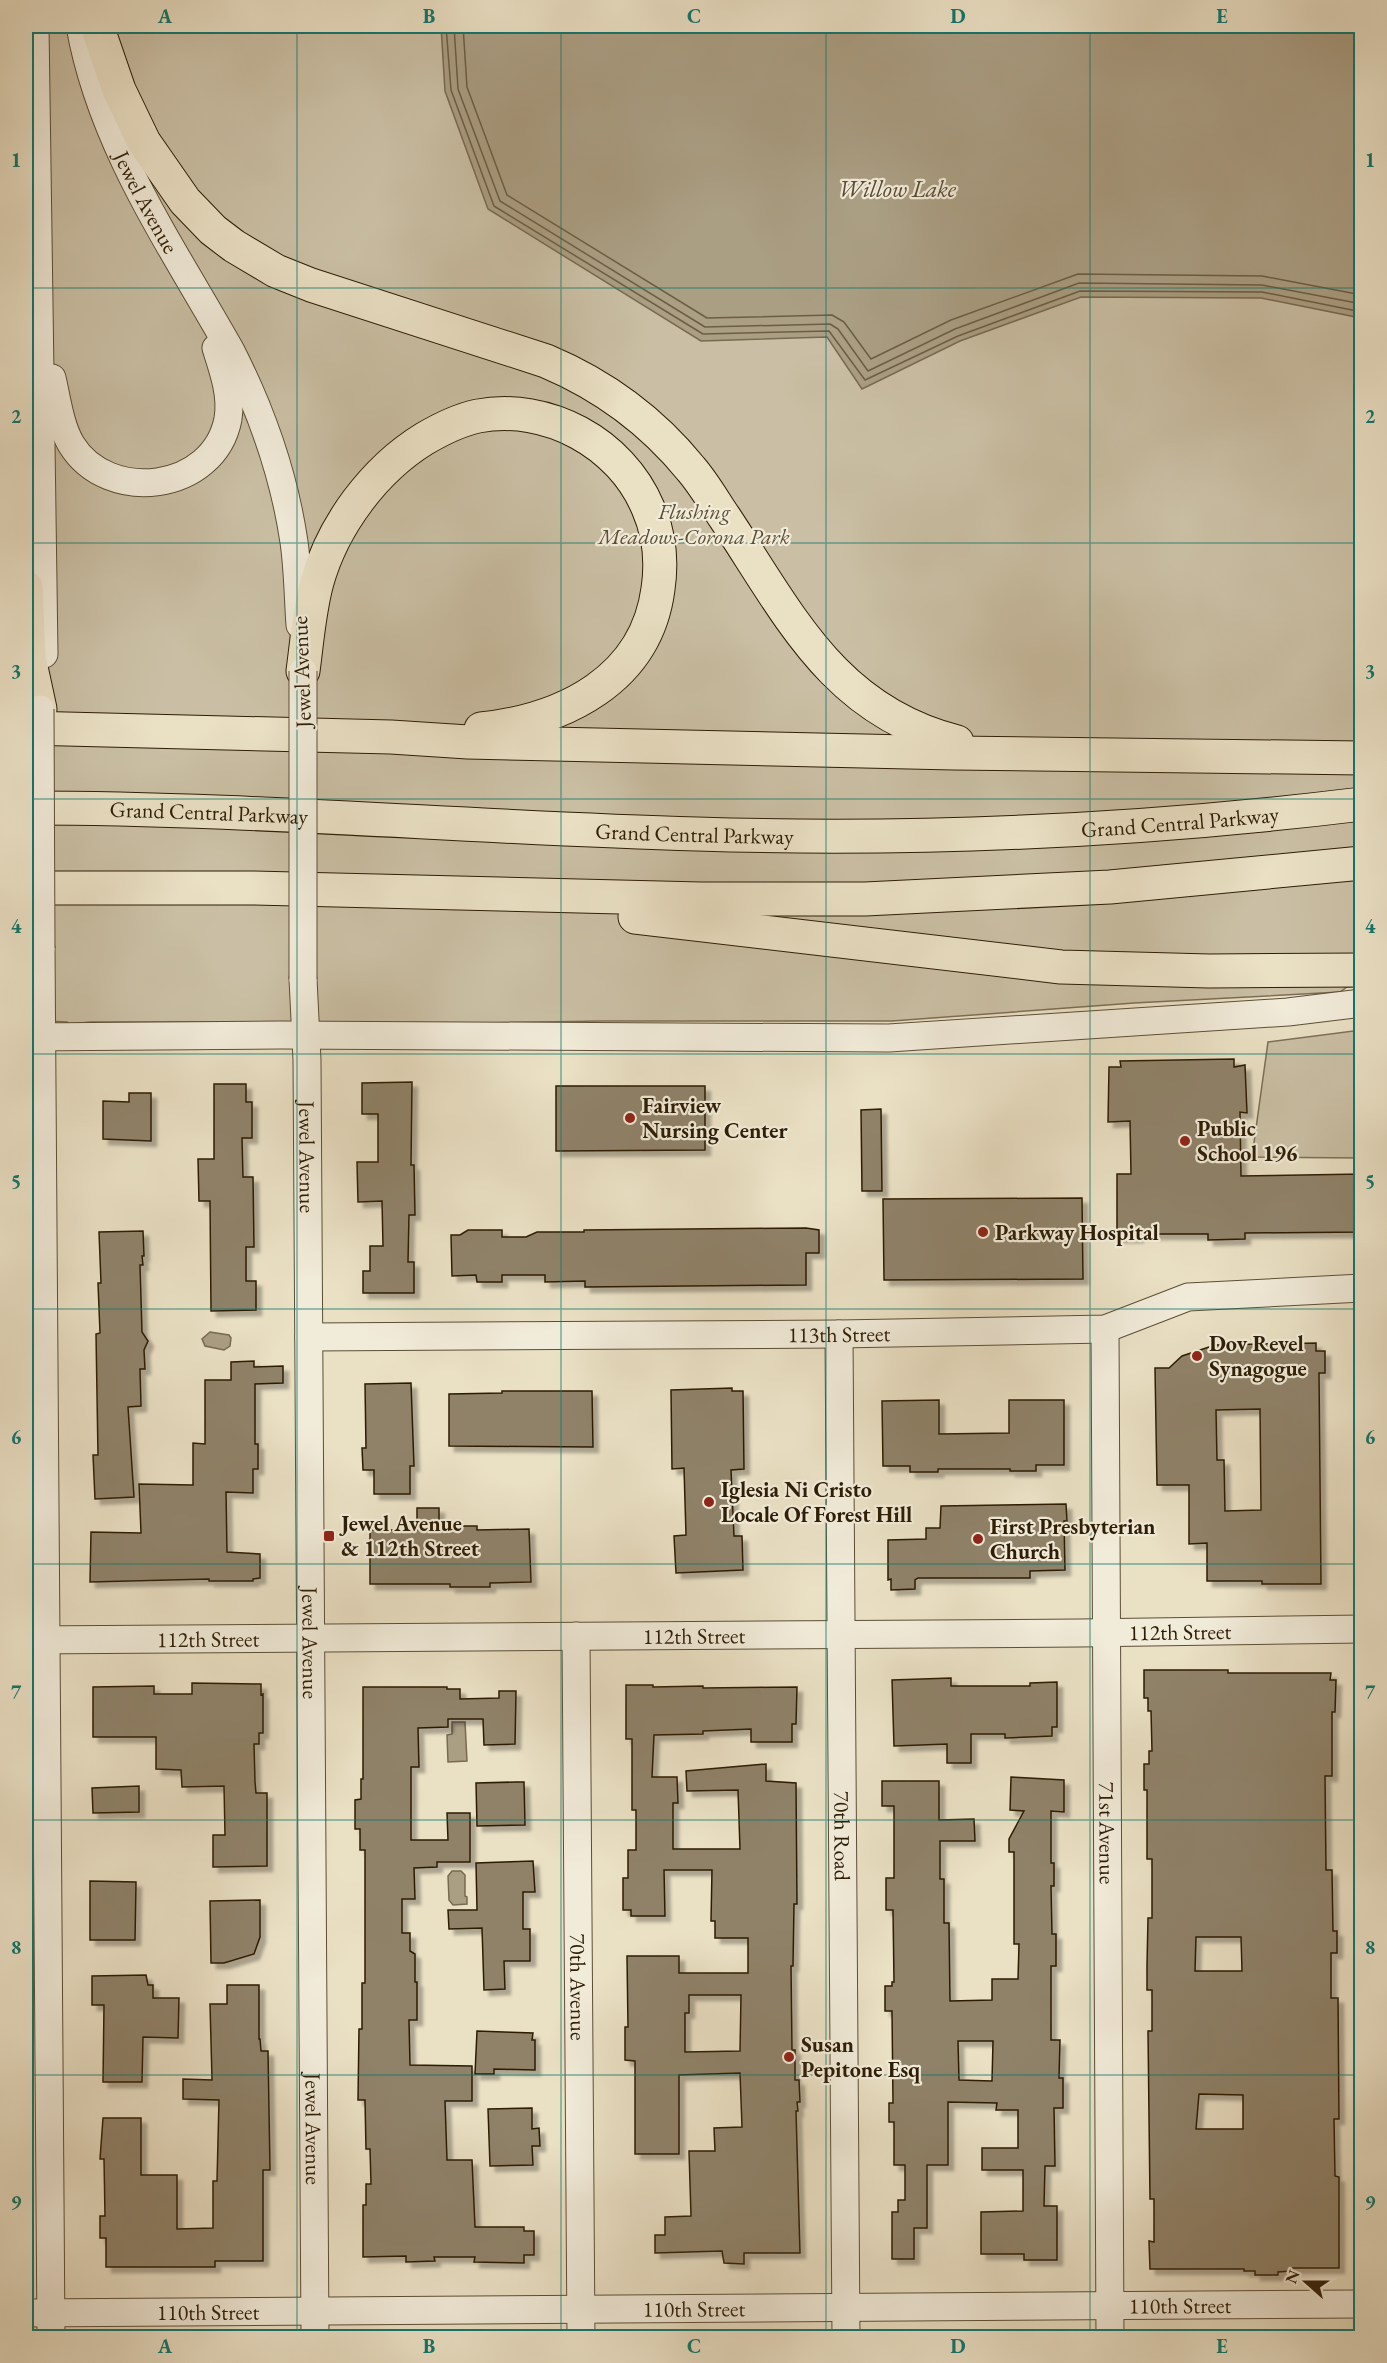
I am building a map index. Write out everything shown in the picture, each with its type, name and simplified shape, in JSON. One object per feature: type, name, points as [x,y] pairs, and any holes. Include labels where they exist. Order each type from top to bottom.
[{"type":"highway","points":[[97,26],[119,90],[144,142],[185,201],[223,238],[247,255],[293,278],[546,361],[579,376],[613,397],[654,429],[692,470],[806,641],[845,683],[875,706],[906,725],[941,738],[1006,754]]},
{"type":"highway","points":[[303,671],[318,580],[333,539],[365,492],[403,454],[430,436],[460,421],[476,416],[505,413],[546,419],[570,428],[596,442],[616,460],[634,483],[648,508],[657,537],[660,579],[656,604],[647,630],[633,655],[614,676],[596,690],[576,702],[547,714],[494,728],[392,737]]},
{"type":"highway","points":[[26,587],[33,718],[468,742],[1006,754],[1362,758]]},
{"type":"highway","name":"Grand Central Parkway","points":[[26,808],[169,809],[615,831],[861,836],[1104,828],[1266,815],[1362,804]]},
{"type":"highway","points":[[26,888],[241,888],[701,899],[923,897],[1110,887],[1362,863]]},
{"type":"highway","points":[[415,892],[1061,967],[1209,971],[1362,970]]},
{"type":"street","points":[[35,26],[44,654],[33,718],[41,948],[33,1037],[42,2321]]},
{"type":"street","name":"Jewel Avenue","points":[[80,26],[94,87],[121,157],[196,288],[251,391],[279,470],[294,543],[303,671],[303,979],[306,1036],[309,1337],[315,2337]]},
{"type":"street","points":[[41,333],[66,432],[77,452],[94,468],[113,478],[144,484],[167,481],[203,461],[219,441],[227,421],[228,396],[224,372],[196,288]]},
{"type":"street","points":[[33,1037],[889,1038],[1288,1012],[1362,1003]]},
{"type":"street","name":"113th Street","points":[[309,1337],[839,1334],[1105,1329],[1188,1298],[1362,1288]]},
{"type":"street","name":"71st Avenue","points":[[1105,1329],[1110,2337]]},
{"type":"street","name":"70th Road","points":[[839,1334],[846,2337]]},
{"type":"street","name":"112th Street","points":[[36,1640],[1362,1629]]},
{"type":"street","name":"70th Avenue","points":[[576,1636],[581,2337]]},
{"type":"street","name":"110th Street","points":[[42,2321],[315,2311],[1362,2304]]},
{"type":"green space","name":"Flushing Meadows-Corona Park","points":[[26,26],[1361,26],[1361,986],[1347,987],[1340,992],[1134,1003],[892,1021],[602,1021],[342,1025],[339,1022],[90,1022],[70,1024],[26,1020]]},
{"type":"green space","points":[[1361,1030],[1361,1158],[1252,1157],[1268,1042]]},
{"type":"water","name":"Willow Lake","points":[[441,26],[1361,26],[1361,318],[1261,298],[1081,297],[960,341],[862,389],[827,337],[701,341],[488,209],[445,91]]},
{"type":"water","points":[[210,1332],[229,1335],[230,1346],[224,1350],[205,1346],[202,1339]]},
{"type":"water","points":[[452,1722],[465,1722],[467,1761],[448,1762],[447,1735],[452,1734]]},
{"type":"water","points":[[452,1871],[461,1871],[465,1875],[467,1904],[453,1905],[449,1900],[448,1876]]},
{"type":"building","name":"Public School 196","points":[[1234,1059],[1234,1067],[1245,1065],[1247,1113],[1240,1112],[1241,1176],[1362,1174],[1362,1232],[1245,1233],[1245,1239],[1208,1240],[1208,1234],[1139,1234],[1138,1237],[1117,1237],[1117,1174],[1131,1174],[1130,1121],[1108,1122],[1109,1067],[1121,1067],[1120,1061]]},
{"type":"building","points":[[412,1082],[411,1165],[414,1165],[415,1215],[409,1215],[408,1262],[414,1262],[414,1293],[363,1293],[363,1271],[370,1271],[370,1246],[383,1246],[382,1201],[358,1202],[357,1162],[378,1162],[378,1114],[362,1114],[362,1083]]},
{"type":"building","points":[[214,1084],[246,1084],[246,1102],[252,1102],[252,1138],[242,1138],[243,1177],[253,1177],[254,1247],[246,1247],[246,1281],[256,1281],[256,1310],[211,1311],[210,1201],[199,1201],[198,1159],[214,1159]]},
{"type":"building","name":"Fairview Nursing Center","points":[[556,1086],[705,1086],[705,1150],[556,1151]]},
{"type":"building","points":[[129,1093],[151,1093],[151,1141],[103,1139],[103,1101],[129,1102]]},
{"type":"building","points":[[881,1109],[882,1191],[862,1191],[861,1110]]},
{"type":"building","name":"Parkway Hospital","points":[[1082,1198],[1083,1279],[884,1280],[883,1199]]},
{"type":"building","points":[[806,1228],[819,1230],[819,1253],[806,1253],[806,1285],[585,1287],[585,1281],[545,1282],[545,1275],[502,1275],[502,1282],[477,1282],[476,1275],[452,1276],[451,1235],[460,1235],[468,1230],[502,1230],[502,1237],[526,1237],[537,1232],[584,1232],[584,1230]]},
{"type":"building","points":[[143,1231],[144,1256],[142,1256],[143,1265],[140,1265],[142,1332],[148,1341],[144,1350],[145,1369],[140,1369],[141,1406],[128,1407],[134,1497],[95,1499],[93,1455],[98,1455],[96,1334],[100,1333],[98,1283],[101,1283],[99,1232]]},
{"type":"building","points":[[1316,1343],[1316,1351],[1325,1351],[1325,1373],[1319,1373],[1321,1584],[1207,1581],[1207,1543],[1189,1544],[1189,1485],[1157,1485],[1155,1368],[1169,1368],[1182,1356],[1215,1345]],"holes":[[[1260,1409],[1261,1510],[1225,1511],[1224,1460],[1217,1460],[1216,1410]]]},
{"type":"building","points":[[254,1361],[254,1367],[283,1366],[283,1383],[255,1384],[255,1444],[258,1444],[258,1469],[253,1469],[253,1493],[226,1492],[227,1552],[260,1554],[260,1578],[253,1579],[253,1581],[209,1581],[209,1579],[90,1582],[91,1532],[141,1533],[139,1484],[193,1485],[193,1443],[205,1444],[205,1380],[231,1380],[231,1362]]},
{"type":"building","points":[[411,1383],[414,1466],[410,1466],[410,1494],[374,1494],[374,1470],[363,1470],[362,1448],[366,1448],[365,1384]]},
{"type":"building","name":"Iglesia Ni Cristo Locale Of Forest Hill","points":[[732,1388],[732,1391],[743,1391],[744,1469],[731,1470],[734,1536],[742,1536],[743,1570],[676,1573],[674,1536],[686,1535],[684,1468],[672,1469],[671,1390]]},
{"type":"building","points":[[502,1391],[592,1391],[593,1447],[449,1446],[449,1394],[502,1393]]},
{"type":"building","points":[[939,1400],[939,1434],[1009,1433],[1009,1400],[1064,1400],[1064,1465],[1036,1465],[1036,1471],[938,1469],[938,1472],[910,1472],[910,1466],[883,1466],[882,1401]]},
{"type":"building","points":[[1066,1504],[1065,1570],[1030,1571],[1030,1578],[918,1578],[915,1580],[915,1589],[891,1590],[891,1579],[888,1580],[888,1540],[926,1539],[926,1528],[940,1528],[941,1506]]},
{"type":"building","points":[[417,1508],[439,1508],[439,1526],[477,1526],[477,1530],[529,1529],[531,1582],[490,1583],[490,1587],[450,1587],[450,1584],[370,1584],[370,1530],[417,1530]]},
{"type":"building","points":[[1144,1670],[1331,1673],[1330,1680],[1336,1680],[1335,1712],[1332,1712],[1332,1776],[1325,1776],[1326,1870],[1332,1870],[1333,1931],[1337,1931],[1337,1953],[1331,1953],[1331,1998],[1338,1998],[1339,2119],[1334,2119],[1335,2176],[1339,2177],[1339,2268],[1291,2268],[1291,2271],[1278,2272],[1278,2275],[1255,2275],[1255,2271],[1244,2271],[1244,2269],[1150,2269],[1149,2241],[1154,2242],[1154,2199],[1150,2199],[1148,2031],[1152,2031],[1152,1990],[1147,1990],[1147,1965],[1148,1918],[1152,1918],[1152,1859],[1147,1859],[1147,1790],[1144,1790],[1144,1764],[1149,1764],[1149,1751],[1152,1751],[1151,1711],[1148,1711],[1148,1698],[1144,1698]],"holes":[[[1196,1937],[1241,1937],[1242,1971],[1195,1971]],[[1199,2094],[1243,2095],[1243,2129],[1196,2129]]]},
{"type":"building","points":[[951,1678],[951,1686],[1030,1686],[1030,1683],[1057,1682],[1057,1727],[1052,1727],[1052,1736],[1005,1738],[1005,1734],[971,1734],[971,1763],[947,1763],[947,1744],[894,1746],[892,1680]]},
{"type":"building","points":[[192,1683],[261,1684],[263,1733],[259,1733],[259,1744],[254,1744],[255,1782],[256,1793],[267,1793],[267,1866],[213,1867],[213,1835],[225,1835],[224,1786],[182,1787],[181,1770],[156,1769],[156,1737],[93,1737],[93,1687],[154,1686],[154,1694],[192,1694]]},
{"type":"building","points":[[626,1685],[703,1686],[703,1688],[797,1687],[796,1724],[792,1724],[792,1742],[751,1742],[751,1729],[703,1731],[703,1734],[654,1735],[652,1777],[677,1777],[678,1803],[673,1803],[673,1849],[740,1849],[738,1790],[687,1791],[686,1771],[766,1764],[766,1781],[796,1783],[797,1904],[794,1904],[793,1966],[791,1966],[792,2050],[795,2050],[795,2080],[799,2080],[800,2102],[797,2102],[798,2111],[796,2111],[800,2253],[744,2253],[744,2264],[724,2263],[722,2251],[655,2253],[655,2235],[665,2235],[665,2217],[691,2216],[689,2151],[715,2151],[714,2128],[742,2127],[740,2073],[679,2075],[679,2154],[635,2154],[635,2061],[625,2060],[625,2027],[628,2027],[627,1956],[679,1956],[679,1973],[748,1973],[748,1938],[715,1938],[715,1921],[711,1921],[712,1870],[664,1870],[665,1916],[631,1916],[631,1910],[623,1910],[623,1878],[628,1878],[628,1850],[636,1850],[636,1810],[632,1810],[632,1739],[626,1739]],"holes":[[[689,1995],[741,1995],[740,2051],[685,2052],[685,2013],[689,2013]]]},
{"type":"building","points":[[363,1687],[447,1687],[447,1689],[460,1689],[460,1699],[499,1698],[499,1691],[516,1691],[515,1744],[484,1745],[483,1719],[448,1719],[448,1727],[418,1728],[419,1767],[411,1767],[411,1840],[448,1840],[447,1813],[470,1813],[470,1862],[437,1862],[437,1867],[414,1868],[415,1899],[402,1899],[402,1933],[410,1933],[410,1951],[415,1954],[415,1982],[417,1982],[417,2020],[409,2020],[410,2065],[472,2066],[472,2101],[445,2101],[447,2160],[472,2160],[475,2227],[524,2227],[524,2231],[534,2231],[534,2255],[524,2255],[524,2263],[474,2262],[475,2257],[434,2257],[435,2261],[406,2262],[406,2256],[363,2257],[363,2205],[366,2205],[366,2184],[371,2184],[370,2149],[366,2149],[365,2100],[358,2100],[359,2029],[362,2029],[362,1983],[365,1983],[365,1850],[360,1850],[360,1829],[355,1829],[355,1800],[361,1799],[361,1779],[363,1779]]},
{"type":"building","points":[[1011,1777],[1064,1780],[1064,1812],[1051,1811],[1051,1863],[1054,1863],[1054,1886],[1051,1886],[1052,1934],[1056,1934],[1056,1966],[1051,1966],[1051,2040],[1060,2040],[1059,2078],[1063,2078],[1063,2108],[1054,2108],[1055,2166],[1045,2166],[1044,2206],[1057,2206],[1057,2260],[1024,2260],[1024,2254],[981,2254],[981,2212],[1023,2211],[1023,2170],[982,2170],[982,2148],[1018,2148],[1018,2110],[996,2110],[997,2103],[948,2102],[948,2165],[927,2165],[927,2228],[914,2228],[914,2259],[892,2259],[892,2212],[898,2212],[898,2200],[905,2200],[905,2165],[894,2165],[894,2122],[889,2122],[889,2103],[893,2103],[892,2011],[885,2011],[885,1986],[892,1986],[894,1982],[893,1910],[886,1910],[886,1878],[894,1878],[894,1806],[882,1806],[882,1781],[939,1781],[939,1820],[974,1819],[975,1841],[940,1841],[940,1879],[944,1879],[944,1923],[949,1923],[950,2001],[992,2000],[992,1979],[1018,1979],[1019,1944],[1014,1944],[1014,1852],[1009,1852],[1009,1839],[1024,1811],[1010,1810]],"holes":[[[958,2041],[993,2041],[992,2081],[959,2080]]]},
{"type":"building","points":[[524,1782],[525,1825],[477,1826],[476,1783]]},
{"type":"building","points":[[139,1786],[139,1812],[93,1813],[92,1788]]},
{"type":"building","points":[[533,1861],[535,1892],[523,1892],[523,1929],[530,1929],[530,1961],[504,1961],[505,1989],[484,1990],[482,1928],[449,1929],[448,1910],[477,1910],[476,1863]]},
{"type":"building","points":[[90,1881],[136,1882],[135,1940],[90,1940]]},
{"type":"building","points":[[260,1900],[260,1937],[254,1954],[224,1963],[211,1963],[210,1901]]},
{"type":"building","points":[[146,1975],[148,1985],[153,1985],[153,1998],[179,1998],[178,2038],[143,2037],[142,2082],[103,2082],[104,2005],[92,2005],[92,1976]]},
{"type":"building","points":[[227,1985],[259,1985],[259,2039],[261,2051],[268,2051],[270,2170],[263,2170],[263,2261],[215,2261],[215,2267],[106,2267],[106,2238],[100,2238],[100,2216],[105,2216],[104,2159],[100,2159],[103,2118],[141,2118],[141,2175],[177,2175],[177,2229],[213,2228],[213,2181],[217,2181],[219,2100],[183,2099],[183,2079],[212,2080],[210,2004],[227,2004]]},
{"type":"building","points":[[477,2031],[533,2033],[535,2070],[494,2069],[494,2074],[475,2074]]},
{"type":"building","points":[[532,2108],[532,2129],[539,2128],[540,2146],[532,2146],[533,2165],[490,2166],[488,2109]]},
{"type":"place","name":"Fairview Nursing Center","points":[[630,1118]]},
{"type":"place","name":"Public School 196","points":[[1185,1141]]},
{"type":"place","name":"Parkway Hospital","points":[[983,1232]]},
{"type":"place","name":"Dov Revel Synagogue","points":[[1197,1356]]},
{"type":"place","name":"Iglesia Ni Cristo Locale Of Forest Hill","points":[[709,1502]]},
{"type":"place","name":"Jewel Avenue & 112th Street","points":[[329,1536]]},
{"type":"place","name":"First Presbyterian Church","points":[[978,1539]]},
{"type":"place","name":"Susan Pepitone Esq","points":[[789,2057]]}]
